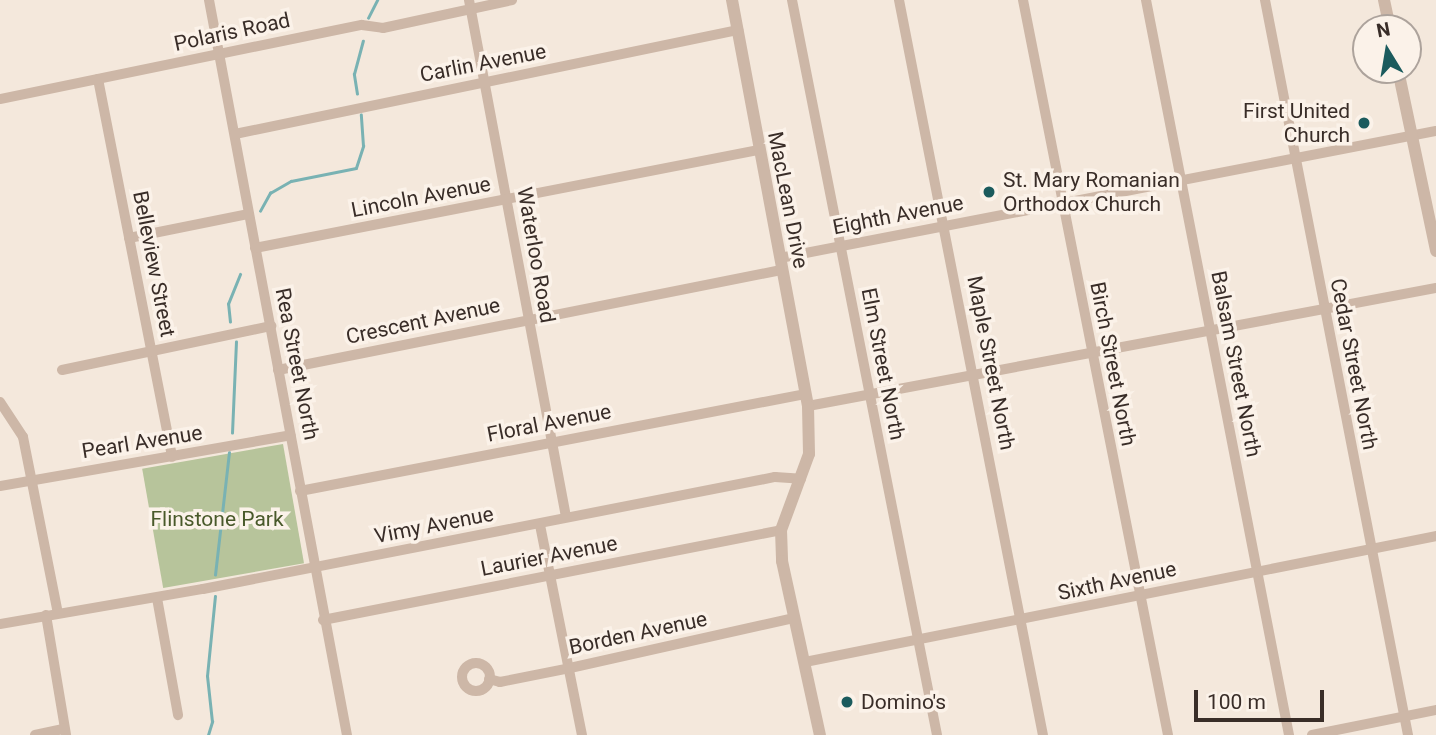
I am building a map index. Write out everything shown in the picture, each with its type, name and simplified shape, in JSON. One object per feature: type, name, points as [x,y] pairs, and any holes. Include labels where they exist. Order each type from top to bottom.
[{"type":"street","name":"Rea Street North","points":[[209,0],[291,435],[313,567],[347,735]]},
{"type":"street","name":"Polaris Road","points":[[0,99],[362,25],[383,28],[470,4],[512,0]]},
{"type":"street","name":"MacLean Drive","points":[[732,0],[806,400]]},
{"type":"street","name":"Elm Street North","points":[[792,0],[937,735]]},
{"type":"street","name":"Maple Street North","points":[[899,0],[1043,735]]},
{"type":"street","name":"Birch Street North","points":[[1023,0],[1167,735]]},
{"type":"street","name":"Balsam Street North","points":[[1146,0],[1289,735]]},
{"type":"street","name":"Cedar Street North","points":[[1265,0],[1408,735]]},
{"type":"street","name":"Waterloo Road","points":[[470,4],[566,517]]},
{"type":"street","name":"Carlin Avenue","points":[[235,134],[738,30]]},
{"type":"street","name":"Belleview Street","points":[[98,79],[172,457]]},
{"type":"street","points":[[1401,84],[1436,251]]},
{"type":"street","name":"Eighth Avenue","points":[[781,264],[840,246],[1436,131]]},
{"type":"street","name":"Lincoln Avenue","points":[[255,248],[758,150]]},
{"type":"street","points":[[129,238],[248,214]]},
{"type":"street","name":"Crescent Avenue","points":[[278,370],[781,264]]},
{"type":"street","name":"Floral Avenue","points":[[300,491],[552,442],[806,400],[870,394],[1436,288]]},
{"type":"street","points":[[62,370],[271,326]]},
{"type":"street","points":[[806,400],[809,454],[781,530],[782,561],[820,735]]},
{"type":"street","points":[[0,402],[23,436],[58,613]]},
{"type":"street","name":"Pearl Avenue","points":[[0,486],[291,435]]},
{"type":"street","name":"Vimy Avenue","points":[[0,624],[157,598],[775,477],[801,479]]},
{"type":"street","points":[[540,525],[548,576],[570,668],[582,735]]},
{"type":"street","name":"Laurier Avenue","points":[[323,620],[781,530]]},
{"type":"street","name":"Sixth Avenue","points":[[805,662],[1140,597],[1255,570],[1436,536]]},
{"type":"street","points":[[157,598],[178,715]]},
{"type":"street","points":[[35,735],[65,732],[46,615]]},
{"type":"street","name":"Borden Avenue","points":[[489,679],[500,682],[570,668],[794,618]]},
{"type":"street","points":[[1312,735],[1436,710]]},
{"type":"green space","name":"Flinstone Park","points":[[283,444],[304,563],[163,588],[142,469]]},
{"type":"waterway","points":[[368,18],[377,0]]},
{"type":"waterway","points":[[357,94],[354,74],[363,41]]},
{"type":"waterway","points":[[260,211],[270,193],[291,181],[356,168],[363,146],[361,115]]},
{"type":"waterway","points":[[230,322],[228,304],[240,274]]},
{"type":"waterway","points":[[232,433],[236,342]]},
{"type":"waterway","points":[[215,575],[229,453]]},
{"type":"waterway","points":[[208,735],[212,722],[207,676],[215,596]]},
{"type":"place","name":"First United Church","points":[[1364,123]]},
{"type":"place","name":"St. Mary Romanian Orthodox Church","points":[[989,192]]},
{"type":"place","name":"Domino's","points":[[847,702]]}]
